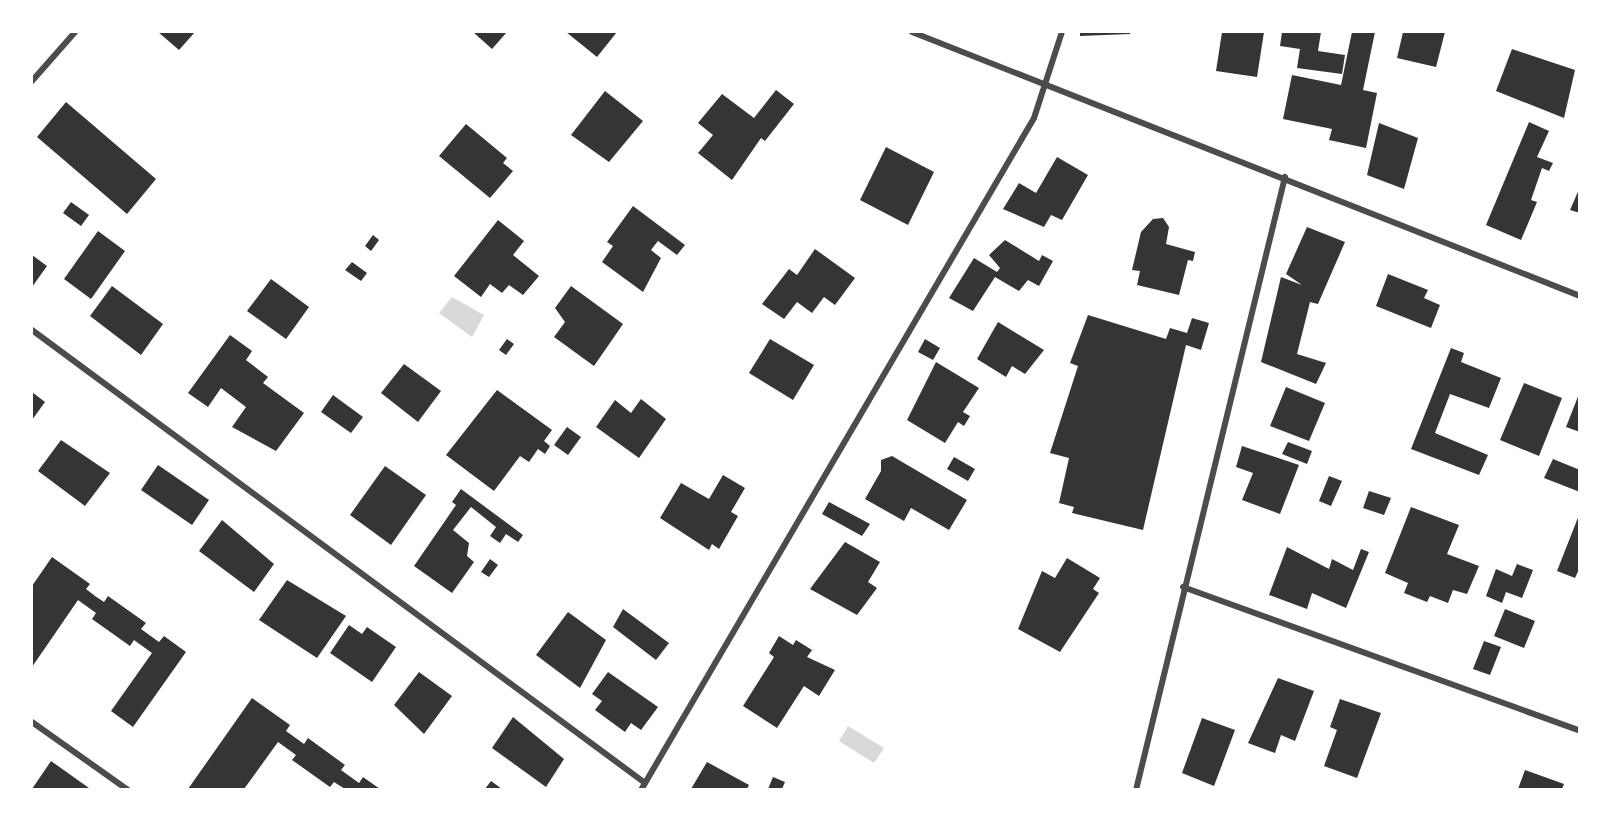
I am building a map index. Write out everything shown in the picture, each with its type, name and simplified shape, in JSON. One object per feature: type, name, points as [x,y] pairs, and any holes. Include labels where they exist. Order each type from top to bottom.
[{"type":"street","points":[[32,81],[75,32]]},
{"type":"street","points":[[912,32],[1050,82],[1580,296]]},
{"type":"street","points":[[641,789],[1034,118],[1050,82],[1062,32]]},
{"type":"street","points":[[1136,789],[1183,587],[1285,177]]},
{"type":"street","points":[[32,330],[645,783]]},
{"type":"street","points":[[1183,587],[1580,731]]},
{"type":"street","points":[[32,722],[128,789]]},
{"type":"shaded area","points":[[452,297],[484,315],[472,337],[439,313]]},
{"type":"shaded area","points":[[848,726],[884,748],[874,763],[839,741]]},
{"type":"building","points":[[158,32],[195,32],[179,50]]},
{"type":"building","points":[[473,32],[507,32],[492,49]]},
{"type":"building","points":[[566,32],[617,32],[597,57]]},
{"type":"building","points":[[1080,32],[1130,32],[1130,34],[1080,36]]},
{"type":"building","points":[[1222,32],[1264,32],[1257,77],[1216,71]]},
{"type":"building","points":[[1282,32],[1321,32],[1318,51],[1345,55],[1342,74],[1297,68],[1300,49],[1280,46]]},
{"type":"building","points":[[1352,32],[1375,32],[1363,90],[1377,93],[1366,148],[1329,140],[1332,129],[1283,119],[1292,75],[1341,85]]},
{"type":"building","points":[[1403,32],[1445,32],[1436,67],[1397,58]]},
{"type":"building","points":[[1512,49],[1575,70],[1564,118],[1496,91]]},
{"type":"building","points":[[776,90],[794,104],[765,141],[761,138],[732,180],[698,153],[713,135],[698,123],[722,94],[754,118]]},
{"type":"building","points":[[605,91],[643,121],[609,162],[571,135]]},
{"type":"building","points":[[66,102],[156,179],[127,214],[37,137]]},
{"type":"building","points":[[1529,122],[1549,131],[1537,157],[1553,163],[1549,171],[1542,168],[1531,200],[1537,202],[1521,240],[1486,225]]},
{"type":"building","points":[[1379,123],[1418,138],[1404,189],[1367,175]]},
{"type":"building","points":[[466,124],[507,158],[503,163],[513,171],[490,198],[439,156]]},
{"type":"building","points":[[886,147],[934,172],[908,225],[860,200]]},
{"type":"building","points":[[1057,157],[1088,175],[1062,220],[1051,215],[1044,227],[1003,209],[1019,183],[1036,193]]},
{"type":"building","points":[[1580,187],[1580,213],[1570,210]]},
{"type":"building","points":[[71,202],[89,215],[81,226],[63,213]]},
{"type":"building","points":[[633,206],[685,245],[677,255],[658,241],[651,250],[661,258],[643,292],[602,262],[613,246],[607,242]]},
{"type":"building","points":[[1163,218],[1169,227],[1166,244],[1195,252],[1193,261],[1188,260],[1179,295],[1137,285],[1140,271],[1132,270],[1141,232],[1153,219]]},
{"type":"building","points":[[498,220],[524,241],[513,255],[539,276],[523,295],[509,285],[502,293],[490,284],[481,297],[454,276]]},
{"type":"building","points":[[1307,227],[1345,242],[1318,304],[1310,302],[1297,354],[1326,363],[1316,384],[1261,362],[1281,277],[1302,285],[1286,274]]},
{"type":"building","points":[[98,231],[125,251],[91,299],[64,279]]},
{"type":"building","points":[[373,235],[379,240],[371,251],[365,246]]},
{"type":"building","points":[[1005,240],[1039,261],[1042,255],[1053,261],[1039,286],[1028,280],[1019,291],[995,277],[973,311],[949,298],[974,258],[997,272],[1000,268],[989,255]]},
{"type":"building","points":[[815,249],[855,278],[835,305],[824,297],[812,313],[797,302],[784,319],[762,304],[789,269],[797,275]]},
{"type":"building","points":[[32,255],[47,266],[32,287]]},
{"type":"building","points":[[352,262],[367,273],[361,281],[345,270]]},
{"type":"building","points":[[1388,274],[1428,290],[1424,298],[1440,305],[1431,328],[1376,306]]},
{"type":"building","points":[[271,279],[309,307],[286,339],[247,311]]},
{"type":"building","points":[[112,286],[163,324],[141,355],[90,316]]},
{"type":"building","points":[[571,286],[623,324],[594,366],[554,337],[565,322],[555,308]]},
{"type":"building","points":[[1088,315],[1166,339],[1170,328],[1187,333],[1192,318],[1209,323],[1201,350],[1186,345],[1143,530],[1072,513],[1074,507],[1059,503],[1069,458],[1050,453],[1078,366],[1070,363]]},
{"type":"building","points":[[998,322],[1044,350],[1025,374],[1012,366],[1006,377],[977,359]]},
{"type":"building","points":[[230,335],[252,351],[246,360],[268,377],[263,383],[304,413],[276,451],[232,427],[246,407],[221,388],[208,407],[188,393]]},
{"type":"building","points":[[507,339],[514,344],[506,355],[499,350]]},
{"type":"building","points":[[770,339],[814,365],[793,400],[749,373]]},
{"type":"building","points":[[925,339],[940,348],[933,360],[918,352]]},
{"type":"building","points":[[1451,348],[1464,353],[1461,362],[1501,378],[1489,408],[1450,394],[1435,433],[1488,455],[1479,475],[1411,449]]},
{"type":"building","points":[[936,362],[979,388],[963,412],[970,416],[964,426],[958,422],[945,443],[907,420]]},
{"type":"building","points":[[404,364],[441,391],[418,422],[381,393]]},
{"type":"building","points":[[1524,383],[1562,398],[1539,456],[1500,440]]},
{"type":"building","points":[[1286,387],[1325,403],[1309,441],[1270,426]]},
{"type":"building","points":[[497,390],[552,430],[544,441],[550,446],[545,454],[538,449],[529,462],[520,456],[494,491],[446,455]]},
{"type":"building","points":[[32,392],[45,402],[32,420]]},
{"type":"building","points":[[1580,394],[1580,432],[1566,427]]},
{"type":"building","points":[[333,395],[363,417],[351,433],[321,412]]},
{"type":"building","points":[[641,399],[666,419],[639,458],[596,427],[615,400],[631,413]]},
{"type":"building","points":[[567,427],[581,437],[568,455],[554,445]]},
{"type":"building","points":[[61,440],[110,473],[85,506],[38,471]]},
{"type":"building","points":[[1288,442],[1312,451],[1307,464],[1282,454]]},
{"type":"building","points":[[1242,446],[1299,465],[1280,514],[1242,500],[1253,473],[1236,467]]},
{"type":"building","points":[[892,456],[967,500],[949,530],[911,508],[904,521],[865,499],[881,471],[881,460]]},
{"type":"building","points":[[954,457],[975,469],[968,481],[947,469]]},
{"type":"building","points":[[1553,459],[1580,470],[1580,492],[1544,478]]},
{"type":"building","points":[[158,465],[209,500],[192,525],[141,490]]},
{"type":"building","points":[[385,466],[426,495],[391,545],[350,515]]},
{"type":"building","points":[[723,475],[745,488],[731,512],[738,516],[719,549],[712,544],[709,550],[660,518],[681,483],[709,499]]},
{"type":"building","points":[[1329,476],[1342,481],[1331,506],[1319,501]]},
{"type":"building","points":[[461,489],[523,535],[518,542],[506,534],[500,543],[490,536],[496,527],[471,507],[453,530],[469,543],[467,556],[474,562],[452,593],[414,566],[456,505],[452,502]]},
{"type":"building","points":[[1369,491],[1391,498],[1384,515],[1363,508]]},
{"type":"building","points":[[829,502],[870,524],[862,536],[822,514]]},
{"type":"building","points":[[1411,507],[1459,525],[1447,554],[1479,566],[1467,594],[1453,590],[1448,603],[1430,596],[1427,602],[1404,593],[1408,583],[1385,573]]},
{"type":"building","points":[[1579,515],[1580,567],[1575,578],[1557,571]]},
{"type":"building","points":[[222,520],[274,564],[254,592],[199,551]]},
{"type":"building","points":[[845,542],[880,562],[868,582],[877,588],[857,615],[810,589]]},
{"type":"building","points":[[1287,547],[1329,569],[1332,559],[1353,570],[1361,549],[1369,552],[1346,608],[1312,593],[1307,609],[1269,595]]},
{"type":"building","points":[[52,557],[90,584],[86,589],[95,596],[104,602],[108,596],[146,623],[141,629],[159,642],[164,636],[186,652],[133,727],[111,711],[152,653],[134,640],[130,646],[92,619],[96,613],[78,600],[32,667],[32,586]]},
{"type":"building","points":[[1067,558],[1100,578],[1093,589],[1099,593],[1060,652],[1018,629],[1042,571],[1055,578]]},
{"type":"building","points":[[490,559],[498,565],[489,577],[481,572]]},
{"type":"building","points":[[1517,564],[1533,570],[1522,598],[1506,592],[1502,603],[1486,596],[1496,569],[1512,576]]},
{"type":"building","points":[[287,580],[346,616],[317,658],[259,620]]},
{"type":"building","points":[[623,609],[669,643],[656,660],[613,627]]},
{"type":"building","points":[[1505,609],[1535,621],[1524,648],[1494,636]]},
{"type":"building","points":[[568,612],[606,640],[580,688],[536,655]]},
{"type":"building","points":[[349,625],[362,634],[367,627],[396,647],[372,682],[330,653]]},
{"type":"building","points":[[779,636],[793,645],[796,640],[812,650],[807,657],[835,670],[819,696],[804,686],[777,728],[743,706],[774,657],[769,653]]},
{"type":"building","points":[[1484,641],[1501,647],[1490,675],[1473,669]]},
{"type":"building","points":[[419,672],[452,696],[424,734],[394,705]]},
{"type":"building","points":[[608,672],[658,707],[641,730],[631,723],[625,732],[595,710],[602,701],[592,694]]},
{"type":"building","points":[[1278,678],[1314,691],[1295,741],[1281,735],[1275,753],[1248,743]]},
{"type":"building","points":[[252,698],[290,725],[286,731],[304,744],[308,738],[345,765],[341,770],[359,783],[363,777],[380,789],[345,789],[334,782],[330,787],[292,760],[296,755],[278,742],[244,789],[188,789]]},
{"type":"building","points":[[1340,699],[1381,713],[1357,778],[1324,766],[1337,730],[1330,727]]},
{"type":"building","points":[[513,717],[564,759],[546,787],[492,748]]},
{"type":"building","points":[[1202,718],[1235,730],[1214,786],[1182,773]]},
{"type":"building","points":[[51,761],[89,788],[32,789]]},
{"type":"building","points":[[707,762],[749,785],[747,789],[691,789]]},
{"type":"building","points":[[1525,770],[1564,784],[1562,789],[1518,789]]},
{"type":"building","points":[[773,777],[785,782],[782,789],[768,789]]},
{"type":"building","points":[[491,781],[502,789],[485,789]]}]
